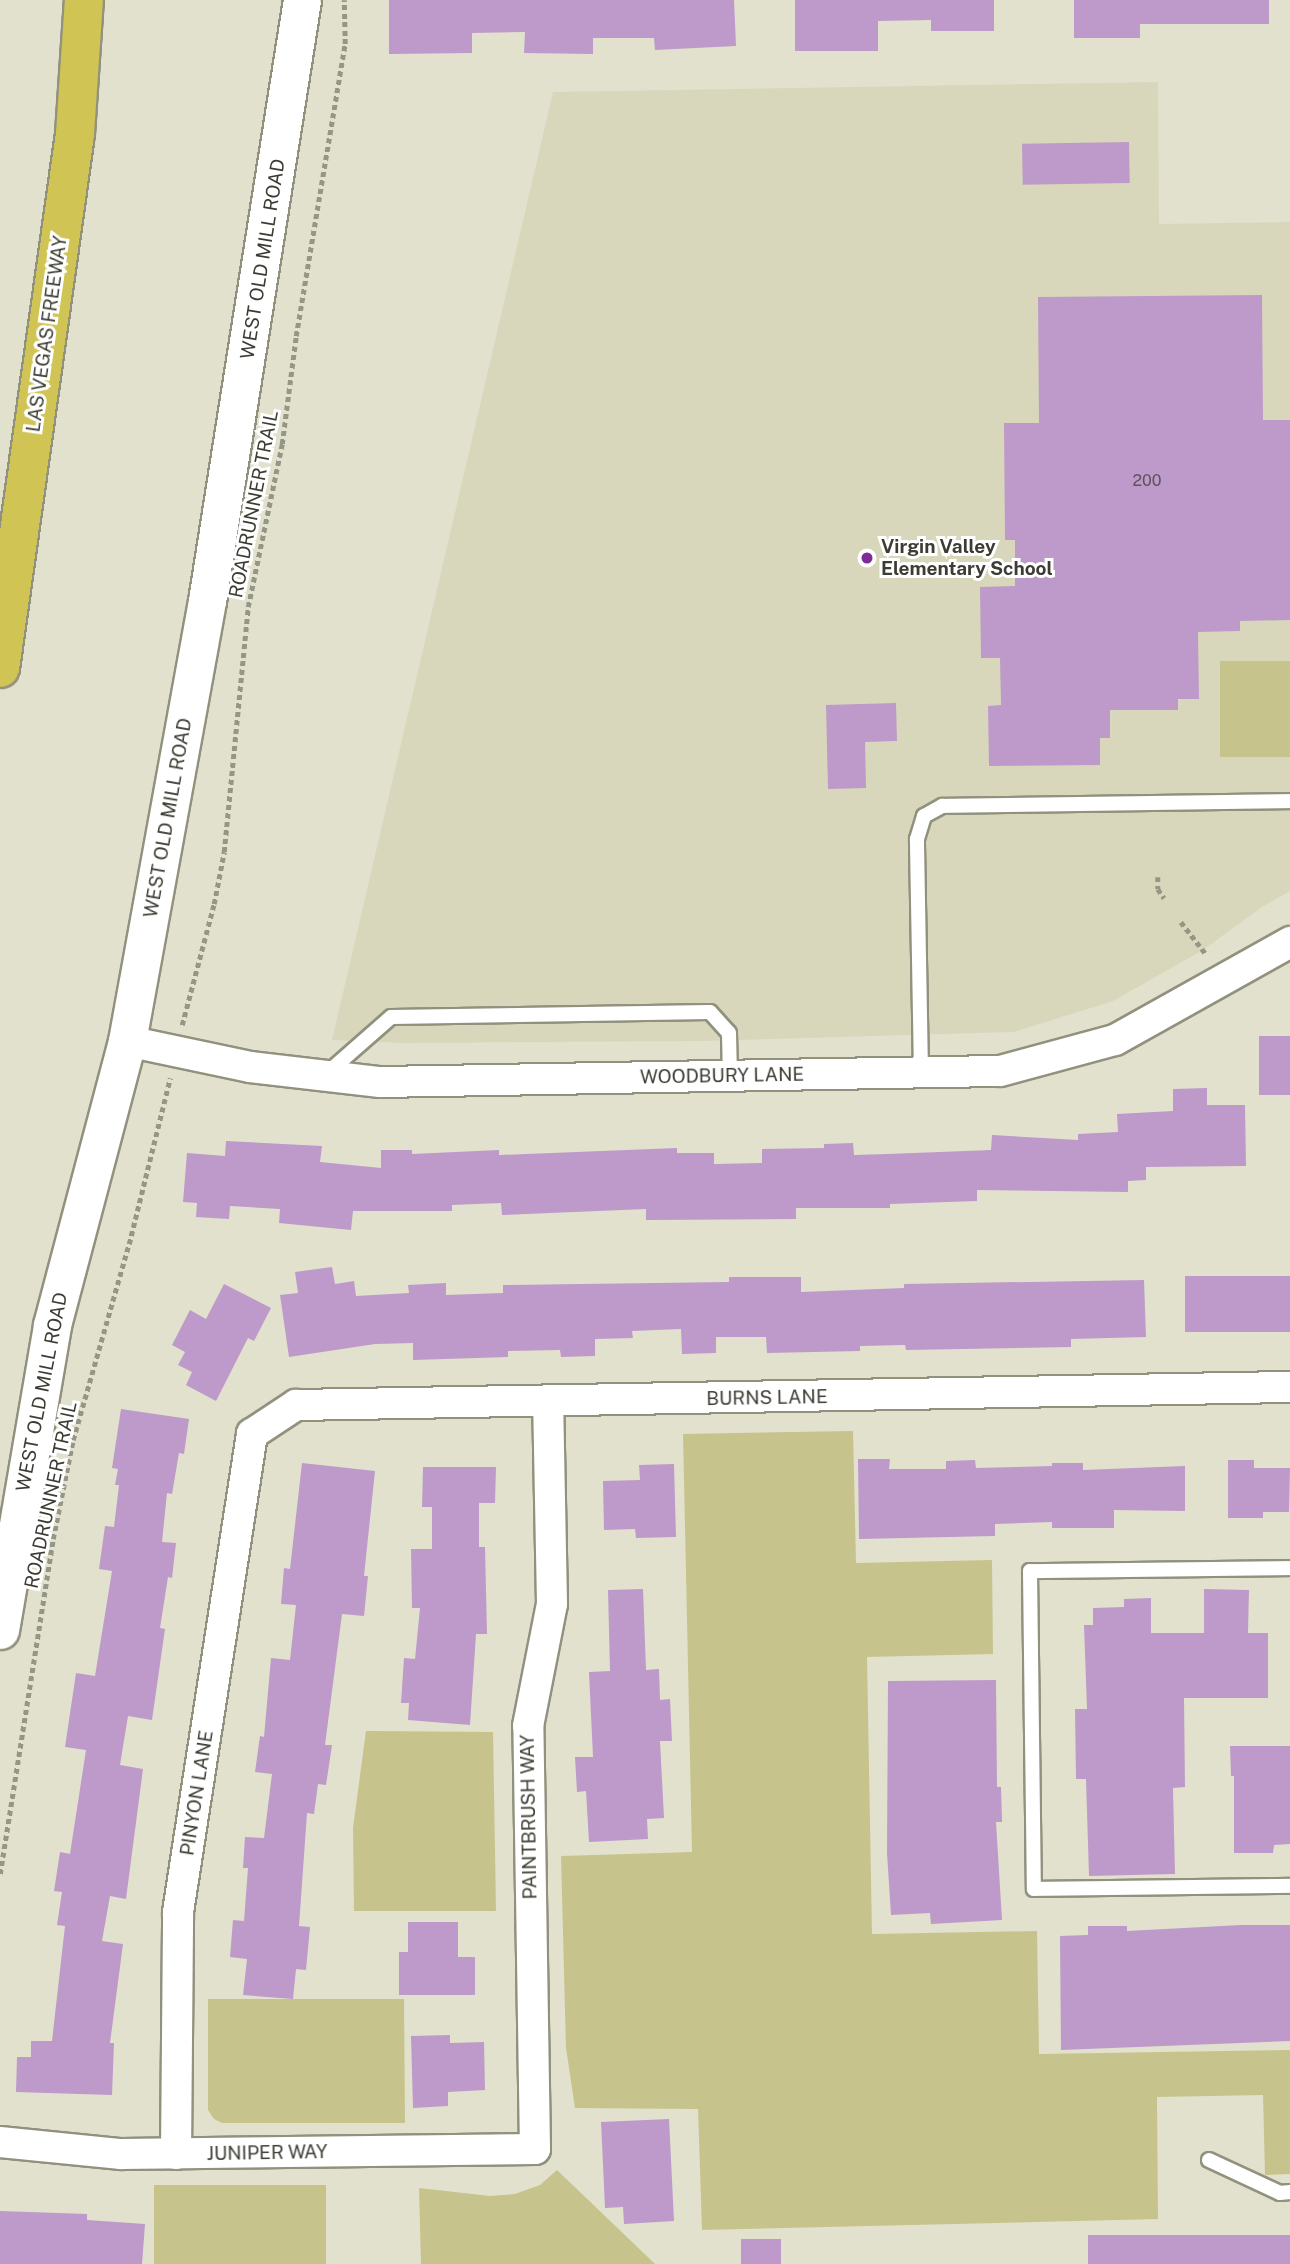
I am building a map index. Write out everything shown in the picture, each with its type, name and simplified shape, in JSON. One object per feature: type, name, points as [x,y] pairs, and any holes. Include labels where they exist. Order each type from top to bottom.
[{"type":"highway","name":"LAS VEGAS FREEWAY","points":[[0,668],[75,134],[84,0]]},
{"type":"street","name":"WEST OLD MILL ROAD","points":[[0,1630],[52,1325],[127,1041],[207,601],[302,0]]},
{"type":"street","name":"WOODBURY LANE","points":[[127,1041],[250,1067],[380,1082],[1000,1071],[1115,1040],[1290,942]]},
{"type":"street","name":"BURNS LANE","points":[[253,1434],[296,1405],[1290,1387]]},
{"type":"street","name":"PAINTBRUSH WAY","points":[[535,2149],[528,1726],[552,1604],[548,1402]]},
{"type":"street","name":"PINYON LANE","points":[[176,2154],[178,1912],[253,1434]]},
{"type":"street","name":"JUNIPER WAY","points":[[0,2142],[121,2154],[535,2149]]},
{"type":"lane","points":[[921,1073],[917,839],[924,816],[942,806],[1290,801]]},
{"type":"lane","points":[[324,1076],[391,1017],[710,1012],[729,1033],[730,1076]]},
{"type":"lane","points":[[1290,1568],[1030,1571],[1034,1889],[1290,1886]]},
{"type":"lane","points":[[1209,2160],[1280,2193],[1290,2192]]},
{"type":"path","name":"ROADRUNNER TRAIL","points":[[185,1013],[214,904],[224,852],[248,607],[282,444],[296,336],[345,44],[344,0]]},
{"type":"path","points":[[1158,877],[1158,889],[1164,898]]},
{"type":"path","points":[[1181,922],[1206,954]]},
{"type":"path","name":"ROADRUNNER TRAIL","points":[[0,1874],[53,1539],[73,1440],[130,1244],[167,1087]]},
{"type":"shaded area","name":"Virgin Valley Elementary School","points":[[1158,82],[1159,224],[1290,222],[1290,891],[1262,907],[1203,950],[1113,1001],[1014,1032],[706,1041],[405,1043],[332,1040],[553,92]]},
{"type":"shaded area","points":[[1220,661],[1290,661],[1290,757],[1220,757]]},
{"type":"shaded area","points":[[853,1431],[856,1563],[992,1560],[993,1654],[867,1657],[872,1934],[1037,1931],[1039,2054],[1290,2050],[1290,2174],[1265,2175],[1263,2095],[1157,2097],[1158,2219],[702,2230],[698,2109],[575,2108],[566,2048],[561,1856],[692,1852],[683,1434]]},
{"type":"shaded area","points":[[366,1731],[493,1732],[496,1911],[354,1911],[353,1828]]},
{"type":"shaded area","points":[[208,1999],[404,1999],[405,2123],[222,2123],[214,2119],[208,2110]]},
{"type":"shaded area","points":[[557,2170],[655,2264],[421,2264],[419,2188],[490,2196],[515,2194],[540,2185]]},
{"type":"shaded area","points":[[154,2185],[326,2185],[326,2264],[154,2264]]},
{"type":"building","points":[[389,0],[734,0],[736,46],[655,50],[654,38],[593,38],[593,54],[524,53],[525,32],[472,33],[472,53],[389,54]]},
{"type":"building","points":[[795,0],[994,0],[994,31],[931,31],[931,20],[878,21],[878,51],[795,51]]},
{"type":"building","points":[[1074,0],[1269,0],[1269,24],[1140,24],[1140,38],[1074,38]]},
{"type":"building","points":[[1129,142],[1130,183],[1023,185],[1022,144]]},
{"type":"building","points":[[1262,295],[1263,420],[1290,420],[1290,620],[1240,621],[1240,631],[1198,632],[1199,699],[1178,699],[1178,710],[1110,710],[1110,738],[1100,738],[1100,765],[989,766],[988,706],[1001,705],[1000,658],[981,658],[980,587],[1015,586],[1015,540],[1005,540],[1004,423],[1039,423],[1038,297]]},
{"type":"building","points":[[896,703],[897,741],[865,742],[866,788],[828,789],[826,705]]},
{"type":"building","points":[[1259,1036],[1290,1036],[1290,1095],[1259,1095]]},
{"type":"building","points":[[1207,1088],[1207,1105],[1245,1105],[1246,1166],[1146,1167],[1146,1180],[1128,1181],[1128,1192],[977,1190],[977,1201],[890,1204],[890,1208],[796,1208],[796,1219],[646,1220],[646,1209],[502,1215],[501,1203],[452,1205],[452,1211],[353,1211],[351,1230],[279,1223],[280,1209],[230,1206],[229,1219],[196,1217],[197,1203],[183,1202],[187,1153],[225,1156],[226,1141],[322,1146],[320,1162],[381,1168],[381,1150],[412,1150],[412,1154],[499,1150],[499,1155],[677,1148],[677,1153],[714,1153],[714,1164],[762,1163],[762,1149],[824,1148],[824,1144],[853,1143],[854,1155],[991,1150],[992,1135],[1078,1140],[1078,1134],[1118,1132],[1117,1114],[1173,1111],[1173,1089]]},
{"type":"building","points":[[332,1267],[335,1284],[354,1281],[356,1296],[409,1293],[408,1285],[446,1283],[446,1295],[503,1293],[503,1285],[729,1282],[729,1277],[801,1277],[801,1292],[904,1288],[904,1284],[1144,1280],[1146,1337],[1071,1339],[1071,1347],[906,1350],[905,1345],[860,1346],[860,1351],[767,1353],[766,1337],[716,1337],[716,1353],[682,1354],[681,1329],[632,1331],[633,1338],[595,1339],[595,1356],[561,1357],[560,1350],[508,1351],[508,1357],[413,1360],[413,1343],[375,1344],[289,1357],[280,1295],[298,1293],[295,1272]]},
{"type":"building","points":[[1185,1276],[1290,1276],[1290,1332],[1185,1332]]},
{"type":"building","points":[[224,1284],[271,1308],[254,1341],[248,1338],[216,1401],[186,1385],[192,1372],[178,1365],[185,1352],[172,1345],[190,1310],[206,1319]]},
{"type":"building","points":[[121,1409],[189,1419],[184,1454],[179,1453],[172,1494],[167,1493],[162,1542],[176,1543],[172,1578],[168,1577],[160,1628],[165,1629],[152,1720],[128,1716],[120,1765],[143,1769],[126,1899],[110,1896],[102,1941],[123,1944],[110,2043],[114,2043],[112,2095],[16,2092],[17,2057],[31,2057],[31,2041],[52,2041],[65,1926],[57,1925],[62,1892],[54,1891],[60,1852],[70,1854],[86,1750],[65,1747],[76,1673],[95,1676],[112,1571],[99,1569],[105,1526],[114,1527],[119,1485],[115,1485],[118,1469],[112,1468]]},
{"type":"building","points":[[858,1459],[890,1459],[889,1469],[946,1469],[946,1461],[975,1460],[976,1468],[1052,1466],[1052,1463],[1083,1463],[1083,1470],[1185,1466],[1185,1511],[1114,1510],[1114,1528],[1052,1528],[1052,1522],[995,1524],[995,1536],[859,1539]]},
{"type":"building","points":[[1228,1460],[1254,1460],[1254,1468],[1290,1468],[1289,1512],[1263,1512],[1263,1518],[1228,1518]]},
{"type":"building","points":[[302,1463],[375,1471],[364,1576],[368,1576],[364,1616],[342,1614],[325,1745],[332,1745],[326,1785],[318,1784],[314,1814],[307,1813],[299,1926],[310,1927],[306,1970],[296,1969],[293,1999],[243,1995],[247,1959],[230,1957],[233,1920],[244,1921],[248,1868],[243,1868],[245,1837],[264,1838],[272,1774],[255,1772],[260,1736],[264,1737],[271,1658],[290,1660],[296,1605],[281,1604],[284,1568],[290,1569]]},
{"type":"building","points":[[674,1464],[676,1537],[636,1538],[635,1529],[604,1530],[603,1481],[640,1480],[639,1465]]},
{"type":"building","points":[[423,1467],[496,1467],[495,1503],[479,1503],[479,1547],[485,1547],[487,1634],[476,1634],[470,1725],[408,1720],[409,1703],[401,1703],[404,1658],[415,1659],[420,1608],[412,1608],[411,1549],[432,1549],[432,1507],[422,1507]]},
{"type":"building","points":[[643,1589],[646,1670],[659,1669],[660,1700],[670,1699],[672,1741],[660,1741],[664,1818],[647,1819],[648,1839],[589,1842],[586,1791],[577,1792],[575,1757],[593,1757],[589,1672],[610,1671],[608,1590]]},
{"type":"building","points":[[1204,1589],[1249,1590],[1248,1633],[1268,1633],[1268,1698],[1184,1698],[1185,1787],[1173,1788],[1175,1874],[1089,1876],[1086,1779],[1076,1779],[1075,1709],[1087,1709],[1084,1625],[1093,1625],[1093,1608],[1124,1607],[1124,1599],[1151,1598],[1151,1633],[1204,1633]]},
{"type":"building","points":[[996,1680],[997,1787],[1001,1787],[1002,1822],[996,1822],[1002,1920],[931,1924],[930,1913],[891,1915],[887,1853],[888,1681]]},
{"type":"building","points":[[1230,1746],[1290,1746],[1290,1844],[1274,1845],[1273,1853],[1234,1853],[1234,1776],[1231,1776]]},
{"type":"building","points":[[408,1922],[458,1922],[458,1957],[475,1957],[475,1995],[399,1995],[399,1952],[408,1952]]},
{"type":"building","points":[[1290,1925],[1290,2041],[1061,2050],[1060,1936],[1088,1935],[1088,1926],[1127,1926],[1127,1931]]},
{"type":"building","points":[[450,2035],[450,2043],[484,2042],[485,2090],[448,2092],[448,2106],[413,2108],[411,2036]]},
{"type":"building","points":[[669,2119],[674,2221],[624,2224],[623,2207],[605,2208],[601,2122]]},
{"type":"building","points":[[0,2211],[87,2214],[87,2220],[145,2224],[142,2264],[0,2264]]},
{"type":"building","points":[[1088,2235],[1290,2235],[1290,2264],[1088,2264]]},
{"type":"building","points":[[741,2239],[781,2239],[781,2264],[741,2264]]},
{"type":"place","name":"Virgin Valley Elementary School","points":[[867,558]]}]
